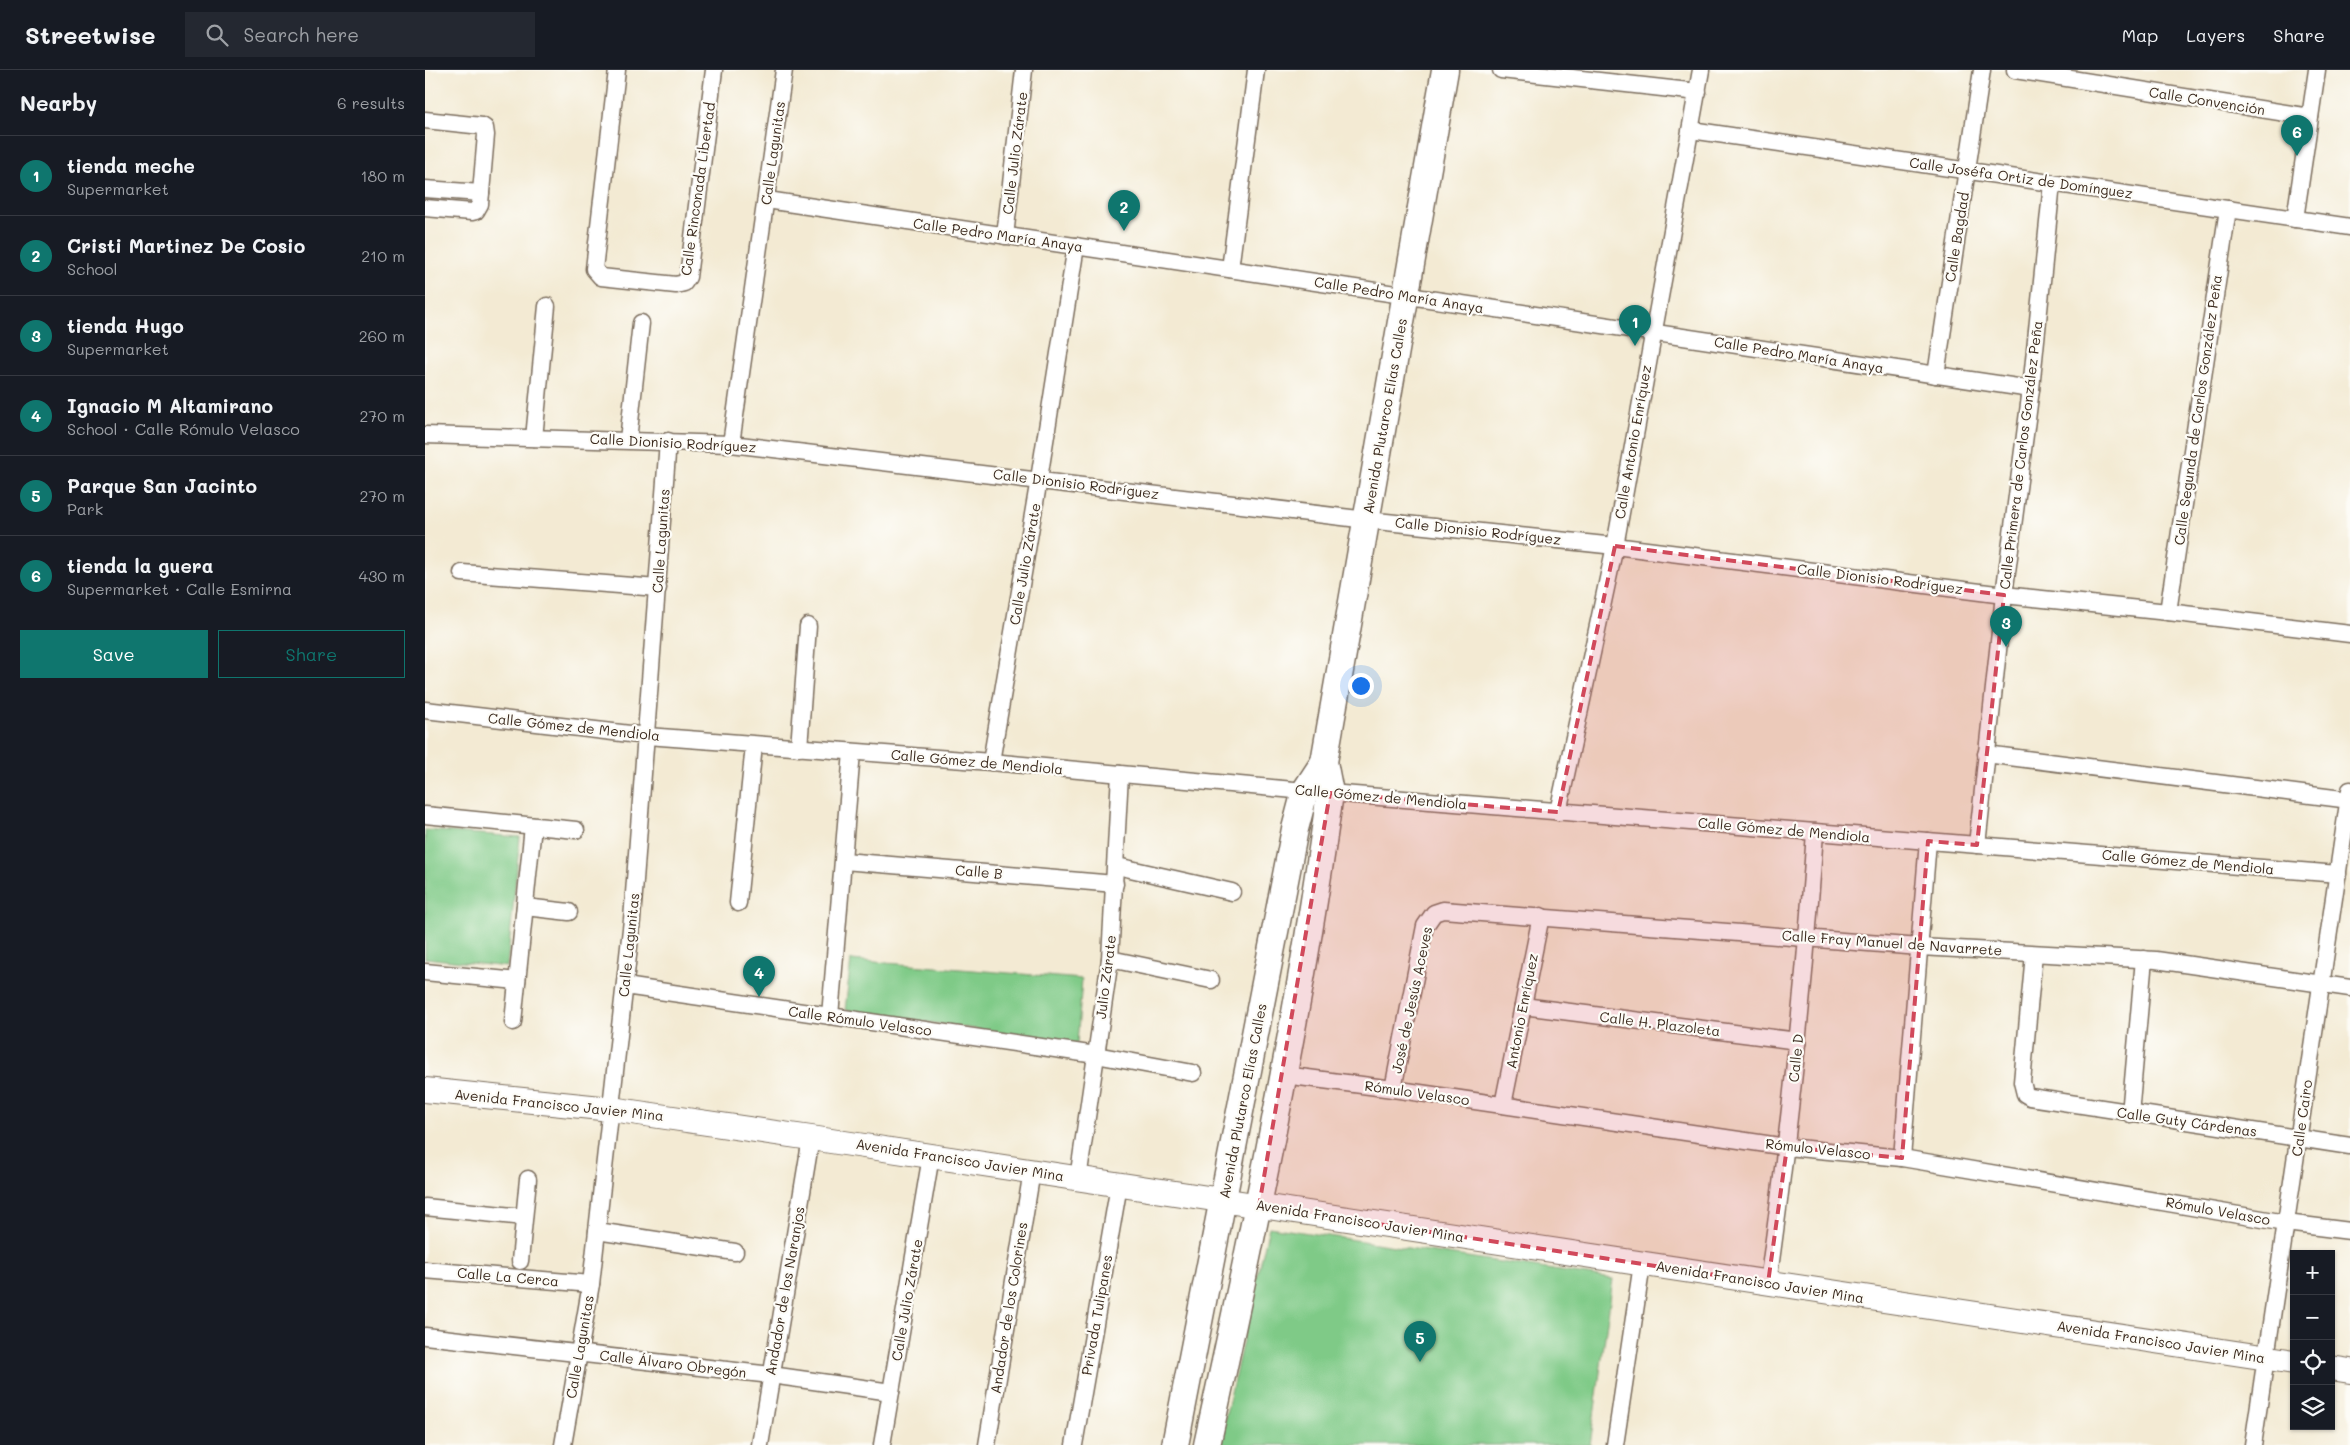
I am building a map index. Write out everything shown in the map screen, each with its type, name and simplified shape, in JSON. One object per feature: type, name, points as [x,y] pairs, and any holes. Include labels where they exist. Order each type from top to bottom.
[{"type":"main road","name":"Avenida Plutarco Elías Calles","points":[[1207,1445],[1259,1206],[1284,1075],[1317,792],[1324,762],[1407,296],[1445,70]]},
{"type":"main road","name":"Avenida Plutarco Elías Calles","points":[[1175,1445],[1295,829],[1317,792]]},
{"type":"main road","name":"Avenida Francisco Javier Mina","points":[[425,1090],[611,1109],[811,1138],[2290,1361]]},
{"type":"main road","points":[[2335,1369],[2350,1371]]},
{"type":"street","name":"Calle Rinconada Libertad","points":[[617,70],[594,269],[601,277],[676,285],[684,283],[689,277],[714,70]]},
{"type":"street","name":"Calle Lagunitas","points":[[731,444],[784,70]]},
{"type":"street","name":"Calle Julio Zárate","points":[[1005,236],[1024,70]]},
{"type":"street","points":[[1230,269],[1256,70]]},
{"type":"street","points":[[1501,70],[1698,92]]},
{"type":"street","name":"Calle Antonio Enríquez","points":[[1558,812],[1615,546],[1701,70]]},
{"type":"street","name":"Calle Bagdad","points":[[1936,375],[1982,70]]},
{"type":"street","name":"Calle Convención","points":[[2015,70],[2310,118]]},
{"type":"street","points":[[2295,219],[2317,70]]},
{"type":"street","points":[[425,120],[478,125],[485,128],[487,135],[478,208],[472,212],[425,208]]},
{"type":"street","name":"Calle Joséfa Ortiz de Domínguez","points":[[1691,130],[2350,227]]},
{"type":"street","name":"Calle Primera de Carlos González Peña","points":[[1977,846],[2004,595],[2031,389],[2052,183]]},
{"type":"street","points":[[425,189],[481,193]]},
{"type":"street","name":"Calle Pedro María Anaya","points":[[767,200],[2031,389]]},
{"type":"street","name":"Calle Segunda de Carlos González Peña","points":[[2168,612],[2228,209]]},
{"type":"street","name":"Calle Julio Zárate","points":[[991,762],[1076,246]]},
{"type":"street","points":[[534,438],[547,306]]},
{"type":"street","points":[[628,440],[641,323]]},
{"type":"street","name":"Calle Dionisio Rodríguez","points":[[425,435],[731,444],[1039,479],[1367,520],[1615,546],[2004,595],[2350,634]]},
{"type":"street","name":"Calle Lagunitas","points":[[563,1445],[591,1284],[625,986],[647,736],[668,442]]},
{"type":"street","points":[[462,573],[658,588]]},
{"type":"street","points":[[799,748],[808,626]]},
{"type":"street","name":"Calle Gómez de Mendiola","points":[[425,710],[647,736],[991,762],[1317,792],[2337,874]]},
{"type":"street","points":[[738,903],[753,745]]},
{"type":"street","points":[[830,1016],[851,752]]},
{"type":"street","points":[[1986,754],[2350,797]]},
{"type":"street","name":"Julio Zárate","points":[[1078,1178],[1110,959],[1117,866],[1120,774]]},
{"type":"street","name":"Calle Cairo","points":[[2253,1445],[2350,797]]},
{"type":"street","points":[[425,815],[576,830]]},
{"type":"street","points":[[513,1022],[533,826]]},
{"type":"street","name":"Calle D","points":[[1768,1283],[1787,1147],[1808,937],[1815,832]]},
{"type":"street","points":[[1902,1158],[1928,841]]},
{"type":"street","name":"Calle B","points":[[843,861],[1115,884]]},
{"type":"street","points":[[1117,866],[1232,892]]},
{"type":"street","points":[[525,907],[569,912]]},
{"type":"street","name":"Calle Fray Manuel de Navarrete","points":[[1434,913],[1452,909],[1920,947],[2143,959],[2350,988]]},
{"type":"street","name":"José de Jesús Aceves","points":[[1393,1089],[1425,926],[1434,913]]},
{"type":"street","name":"Antonio Enríquez","points":[[1503,1105],[1541,916]]},
{"type":"street","name":"Calle Guty Cárdenas","points":[[2034,954],[2022,1082],[2025,1094],[2034,1099],[2350,1146]]},
{"type":"street","points":[[1110,959],[1211,980]]},
{"type":"street","points":[[2130,1114],[2143,959]]},
{"type":"street","points":[[425,972],[517,982]]},
{"type":"street","name":"Calle Rómulo Velasco","points":[[625,986],[1096,1055],[1193,1073]]},
{"type":"street","name":"Calle H. Plazoleta","points":[[1523,1006],[1798,1041]]},
{"type":"street","name":"Rómulo Velasco","points":[[1284,1075],[1393,1089],[1787,1147],[1902,1158],[2286,1223],[2350,1232]]},
{"type":"street","name":"Andador de los Naranjos","points":[[760,1445],[811,1138]]},
{"type":"street","name":"Calle Julio Zárate","points":[[882,1445],[931,1156]]},
{"type":"street","name":"Andador de los Colorines","points":[[987,1445],[1032,1171]]},
{"type":"street","points":[[520,1261],[528,1179]]},
{"type":"street","name":"Privada Tulipanes","points":[[1074,1445],[1119,1185]]},
{"type":"street","points":[[425,1207],[524,1218]]},
{"type":"street","points":[[597,1231],[735,1252]]},
{"type":"street","points":[[1615,1445],[1642,1264]]},
{"type":"street","name":"Calle La Cerca","points":[[425,1270],[591,1284]]},
{"type":"street","name":"Calle Álvaro Obregón","points":[[425,1336],[771,1375],[891,1392]]},
{"type":"highlighted area","points":[[1615,546],[2004,595],[1977,845],[1928,841],[1902,1158],[1787,1147],[1768,1283],[1259,1206],[1330,793],[1558,812]]},
{"type":"green space","points":[[425,830],[520,837],[507,967],[425,958]]},
{"type":"green space","points":[[851,960],[1082,979],[1077,1044],[845,1010]]},
{"type":"green space","points":[[1269,1227],[1613,1279],[1590,1445],[1219,1445]]},
{"type":"place","name":"tienda la guera","points":[[2297,156]]},
{"type":"place","name":"Cristi Martinez De Cosio","points":[[1124,231]]},
{"type":"place","name":"tienda meche","points":[[1635,346]]},
{"type":"place","name":"tienda Hugo","points":[[2006,647]]},
{"type":"place","name":"Ignacio M Altamirano","points":[[759,997]]},
{"type":"place","name":"Parque San Jacinto","points":[[1420,1362]]}]
